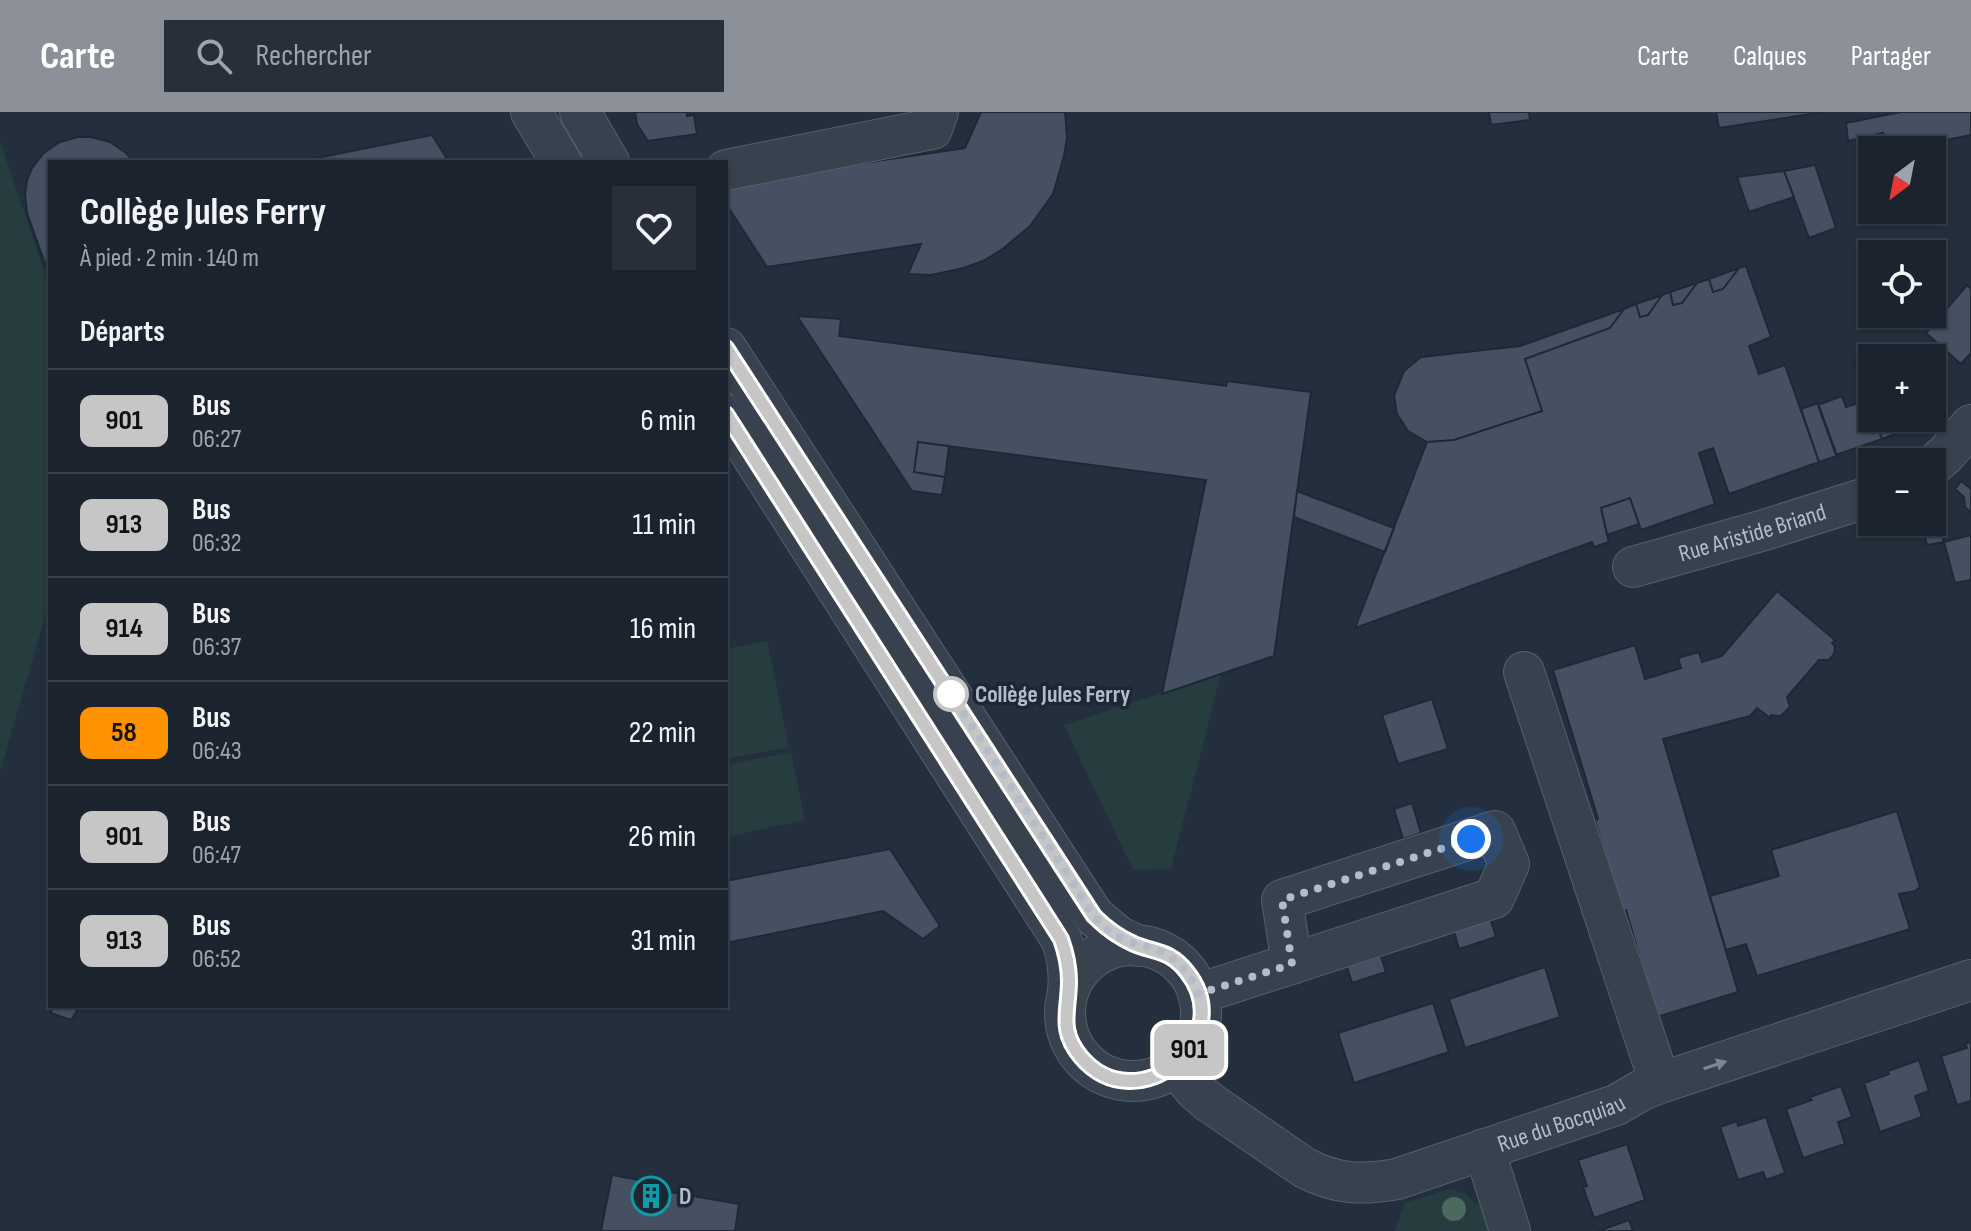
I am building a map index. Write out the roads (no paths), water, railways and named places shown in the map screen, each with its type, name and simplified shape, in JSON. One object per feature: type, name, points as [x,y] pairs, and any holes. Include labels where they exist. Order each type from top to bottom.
[{"type":"street","points":[[728,170],[932,129],[938,112]]},
{"type":"street","points":[[546,137],[580,113],[608,160]]},
{"type":"street","points":[[728,351],[1094,916],[1118,936],[1138,946]]},
{"type":"street","points":[[728,418],[1061,939],[1067,954],[1069,979],[1068,992],[1066,1020],[1071,1040],[1081,1057],[1097,1071],[1136,1081],[1157,1076],[1175,1066],[1188,1052],[1197,1034],[1200,1014],[1198,994],[1186,970],[1156,949],[1120,947],[1103,952],[1082,969],[1068,992]]},
{"type":"street","points":[[1946,454],[1971,425]]},
{"type":"street","name":"Rue Aristide Briand","points":[[1633,567],[1858,500]]},
{"type":"street","points":[[1524,672],[1660,1083]]},
{"type":"street","points":[[1198,994],[1292,964],[1494,898],[1509,864],[1495,831],[1282,900],[1292,964]]},
{"type":"street","name":"Rue du Bocquiau","points":[[1175,1066],[1195,1090],[1305,1168],[1338,1181],[1359,1184],[1397,1179],[1616,1105],[1660,1083],[1971,980]]},
{"type":"street","points":[[1484,1149],[1510,1231]]},
{"type":"place","name":"Collège Jules Ferry","points":[[951,694]]},
{"type":"place","name":"D","points":[[651,1196]]}]
